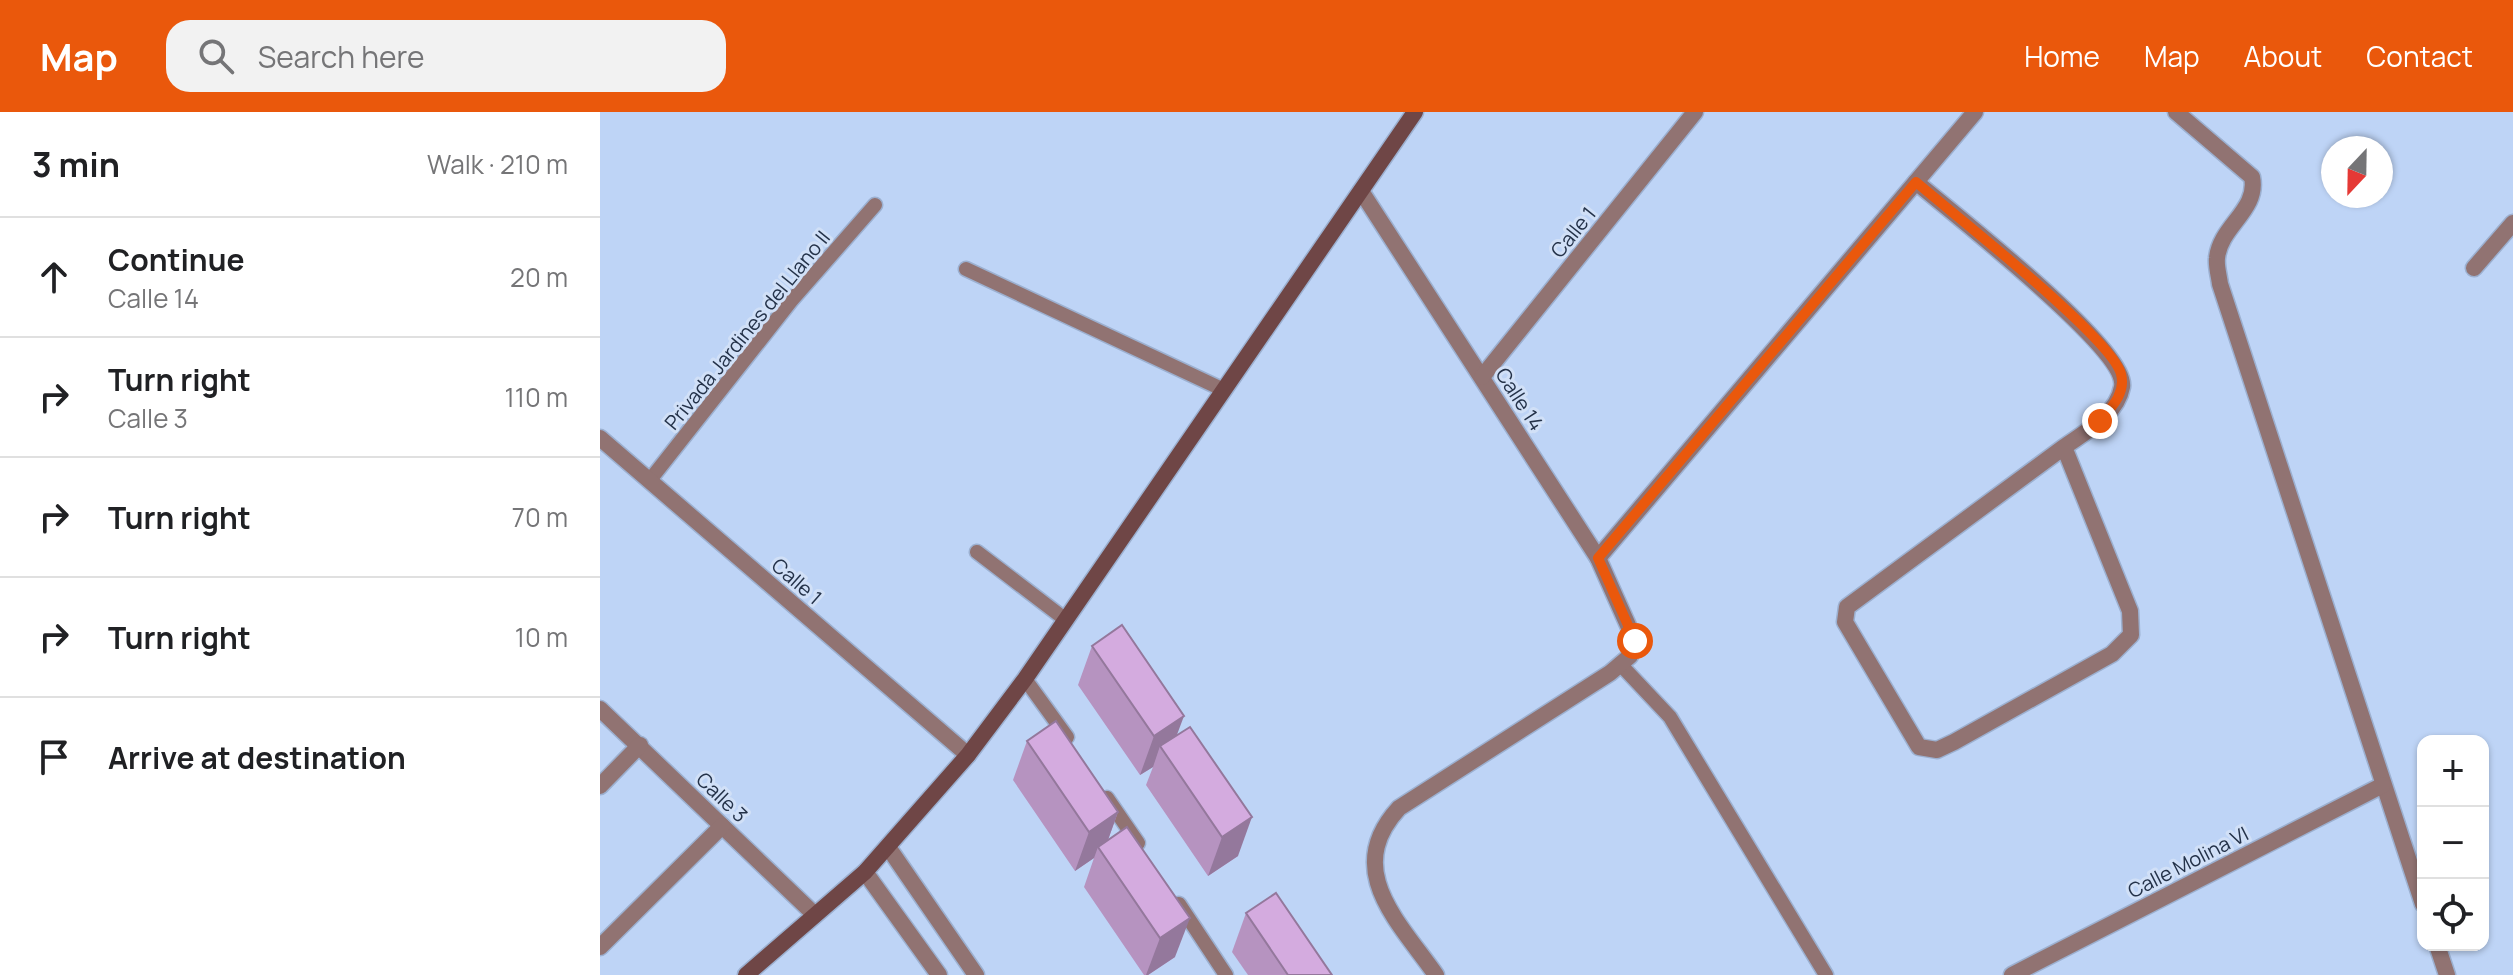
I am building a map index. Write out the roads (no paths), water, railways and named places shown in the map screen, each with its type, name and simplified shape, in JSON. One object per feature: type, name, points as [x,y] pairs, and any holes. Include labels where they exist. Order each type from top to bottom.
[{"type":"main road","points":[[746,975],[865,872],[968,755],[1025,679],[1415,112]]},
{"type":"street","name":"Calle 1","points":[[1482,377],[1695,112]]},
{"type":"street","points":[[1598,558],[1975,112]]},
{"type":"street","points":[[2176,112],[2252,177],[2254,187],[2250,203],[2229,230],[2217,258],[2220,284],[2417,886]]},
{"type":"street","points":[[1916,182],[2078,321],[2108,351],[2121,371],[2123,386],[2115,403],[2100,421],[2064,447],[1847,607],[1845,622],[1919,747],[1937,750],[1954,742],[2112,654],[2131,635],[2130,611],[2064,447]]},
{"type":"street","name":"Calle 14","points":[[1361,191],[1598,558],[1634,635],[1633,651],[1620,664]]},
{"type":"street","points":[[2474,268],[2513,223]]},
{"type":"street","name":"Calle 1","points":[[600,438],[968,755]]},
{"type":"street","points":[[1436,975],[1383,900],[1377,883],[1374,856],[1387,824],[1399,808],[1620,664]]},
{"type":"street","name":"Calle 3","points":[[600,709],[815,915]]},
{"type":"street","points":[[600,786],[640,745]]},
{"type":"street","name":"Calle Molina VI","points":[[2012,975],[2383,785]]},
{"type":"street","points":[[600,947],[722,826]]},
{"type":"street","points":[[888,847],[976,975]]},
{"type":"street","points":[[865,872],[939,975]]},
{"type":"street","points":[[2439,951],[2447,975]]},
{"type":"lane","name":"Privada Jardines del Llano II","points":[[650,480],[791,301],[875,205]]},
{"type":"lane","points":[[966,269],[1224,390]]},
{"type":"lane","points":[[977,552],[1066,620]]},
{"type":"lane","points":[[1620,664],[1670,717],[1826,975]]},
{"type":"lane","points":[[1025,679],[1079,756]]},
{"type":"lane","points":[[1097,782],[1148,859]]},
{"type":"lane","points":[[1166,885],[1226,975]]}]
